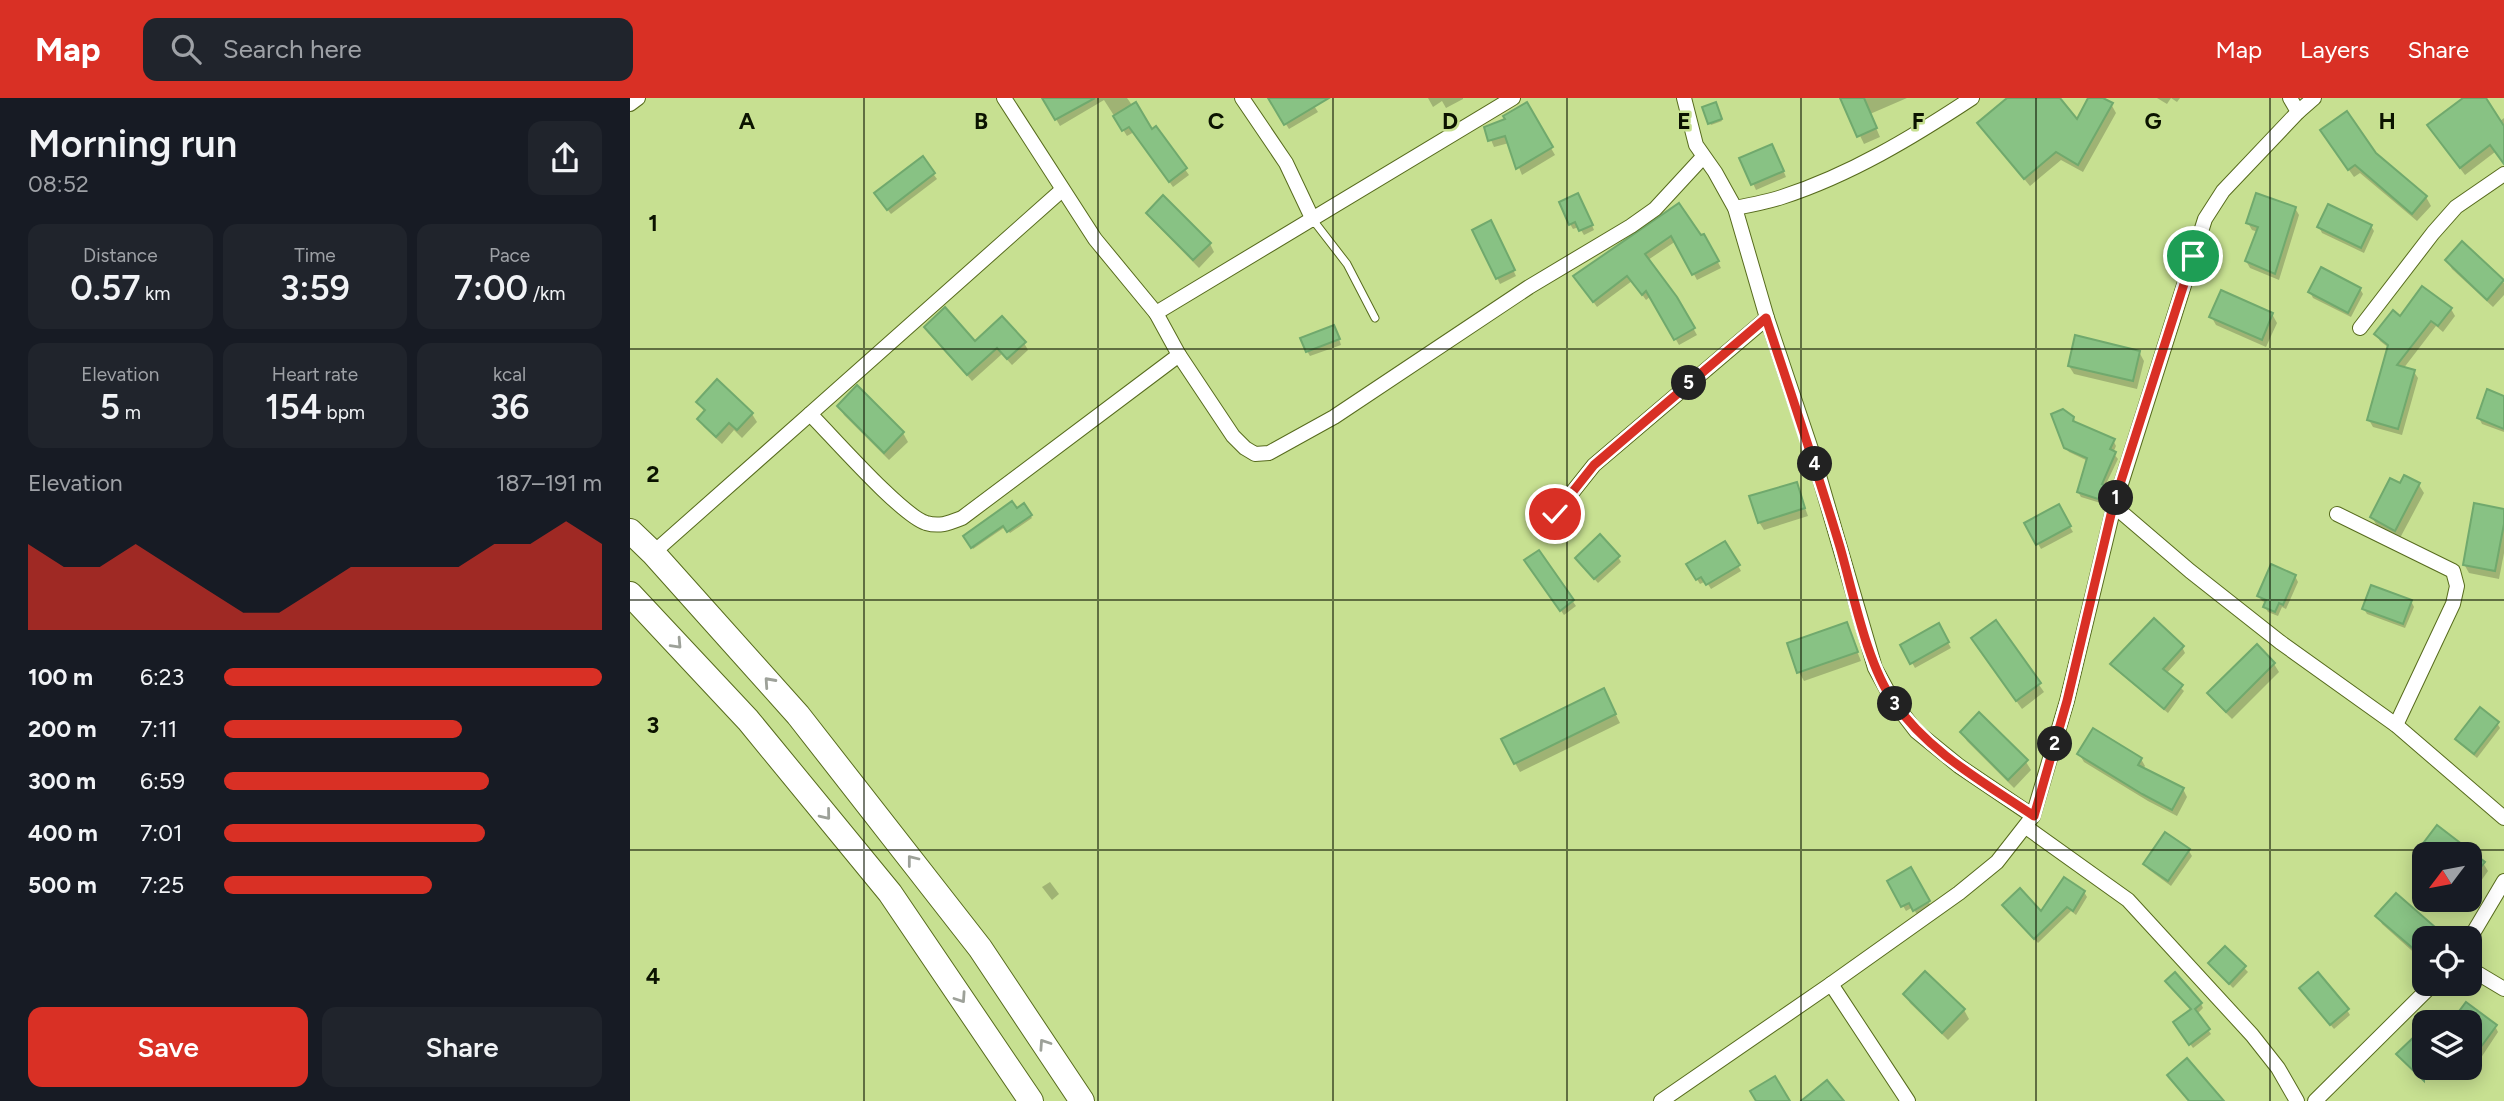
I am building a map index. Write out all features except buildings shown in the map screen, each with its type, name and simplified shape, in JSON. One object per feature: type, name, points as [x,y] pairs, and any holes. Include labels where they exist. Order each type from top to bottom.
[{"type":"highway","points":[[630,531],[653,553],[806,725],[980,948],[1082,1101]]},
{"type":"highway","points":[[630,594],[748,720],[890,893],[1031,1101]]},
{"type":"street","points":[[630,104],[638,98]]},
{"type":"street","points":[[1004,98],[1103,250],[1156,313],[1179,355],[1233,436],[1255,454],[1269,453],[1334,417],[1529,287],[1631,226],[1655,209],[1703,157]]},
{"type":"street","points":[[1242,98],[1286,163],[1312,220]]},
{"type":"street","points":[[1156,313],[1513,98]]},
{"type":"street","points":[[1684,98],[1696,145],[1735,208],[1766,318],[1813,455],[1875,668],[1892,701],[1916,731],[2128,900],[2252,1035],[2278,1068],[2297,1101]]},
{"type":"street","points":[[1735,208],[1783,197],[1839,174],[1913,137],[1972,98]]},
{"type":"street","points":[[2290,98],[2298,112]]},
{"type":"street","points":[[1661,1101],[1959,893],[1997,862],[2030,821],[2067,701],[2113,506],[2205,219],[2223,191],[2314,98]]},
{"type":"street","points":[[2360,328],[2456,207],[2504,174]]},
{"type":"street","points":[[653,553],[1062,190]]},
{"type":"street","points":[[1555,514],[1594,465],[1766,318]]},
{"type":"street","points":[[810,414],[905,509],[923,522],[943,526],[962,518],[1179,355]]},
{"type":"street","points":[[2113,506],[2280,642],[2396,725],[2504,818]]},
{"type":"street","points":[[2337,514],[2453,570],[2456,586],[2453,604],[2396,725]]},
{"type":"street","points":[[2477,926],[2504,881]]},
{"type":"street","points":[[2482,976],[2504,989]]},
{"type":"street","points":[[1831,984],[1908,1101]]},
{"type":"street","points":[[2315,1101],[2421,996]]},
{"type":"lane","points":[[1312,220],[1347,264],[1375,318]]},
{"type":"route","points":[[1555,514],[1594,465],[1766,318],[1813,455],[1875,668],[1892,701],[1916,731],[1959,766],[2034,816],[2067,701],[2113,506],[2193,256]]}]
